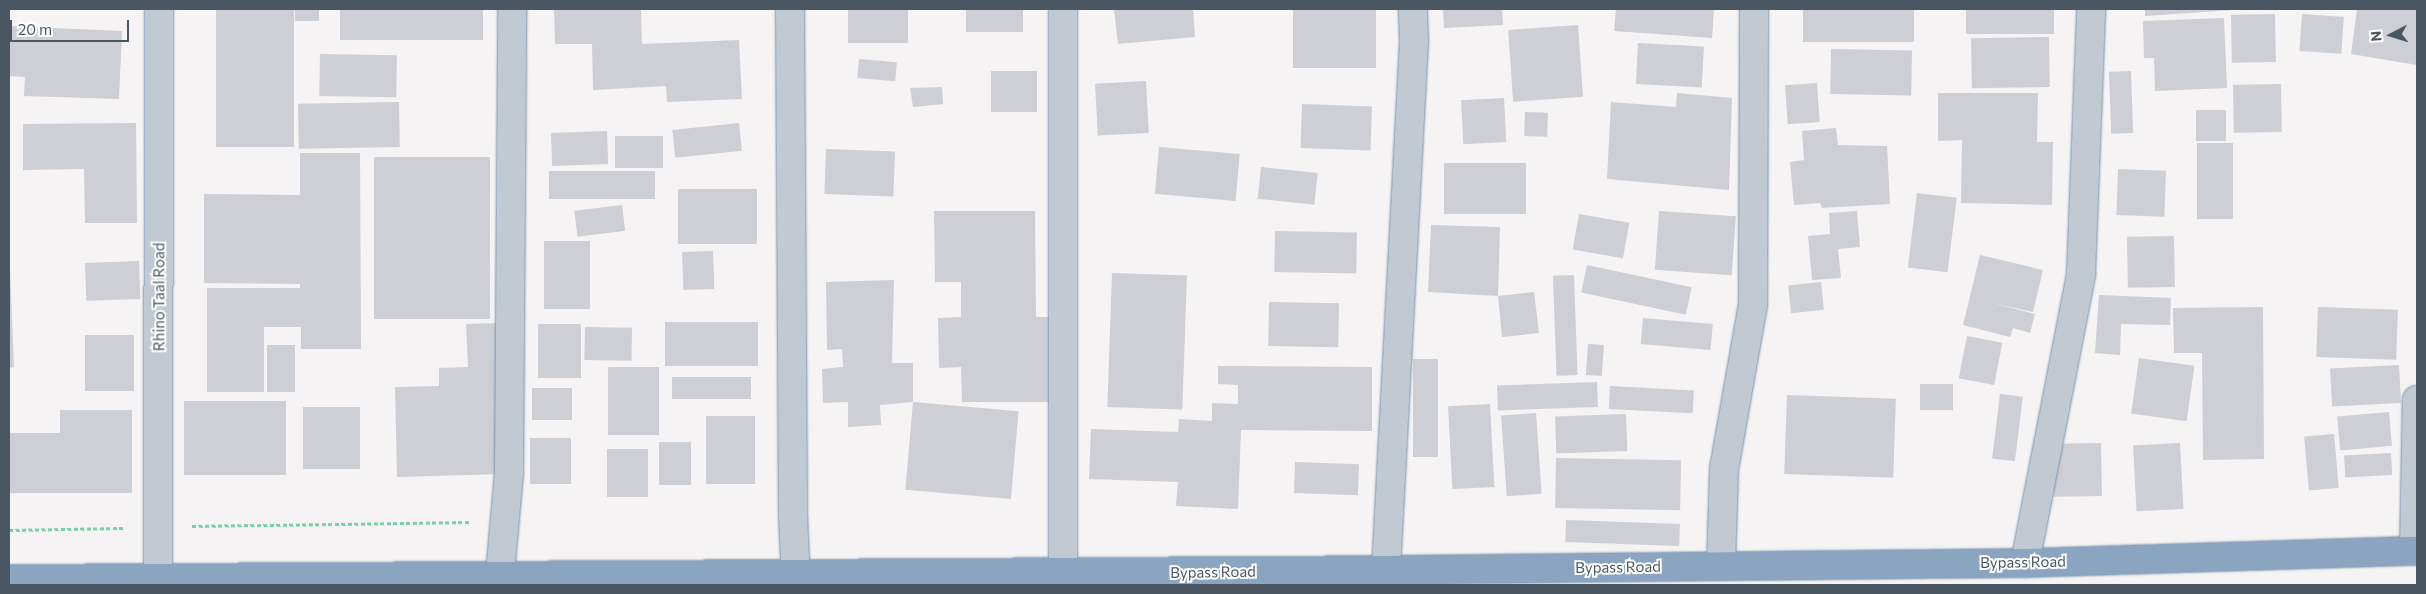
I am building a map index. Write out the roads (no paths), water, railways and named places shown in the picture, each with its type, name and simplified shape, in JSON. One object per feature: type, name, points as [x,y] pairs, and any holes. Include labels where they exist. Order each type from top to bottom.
[{"type":"highway","name":"Bypass Road","points":[[9,579],[158,582],[795,581],[1063,573],[2025,563],[2416,551]]},
{"type":"street","name":"Rhino Taal Road","points":[[158,582],[159,9]]},
{"type":"street","points":[[499,581],[509,473],[512,9]]},
{"type":"street","points":[[790,9],[795,581]]},
{"type":"street","points":[[1063,9],[1063,573]]},
{"type":"street","points":[[1386,570],[1413,9]]},
{"type":"street","points":[[1721,566],[1724,469],[1753,304],[1754,9]]},
{"type":"street","points":[[2025,563],[2081,274],[2091,9]]},
{"type":"street","points":[[2416,551],[2417,400]]}]
